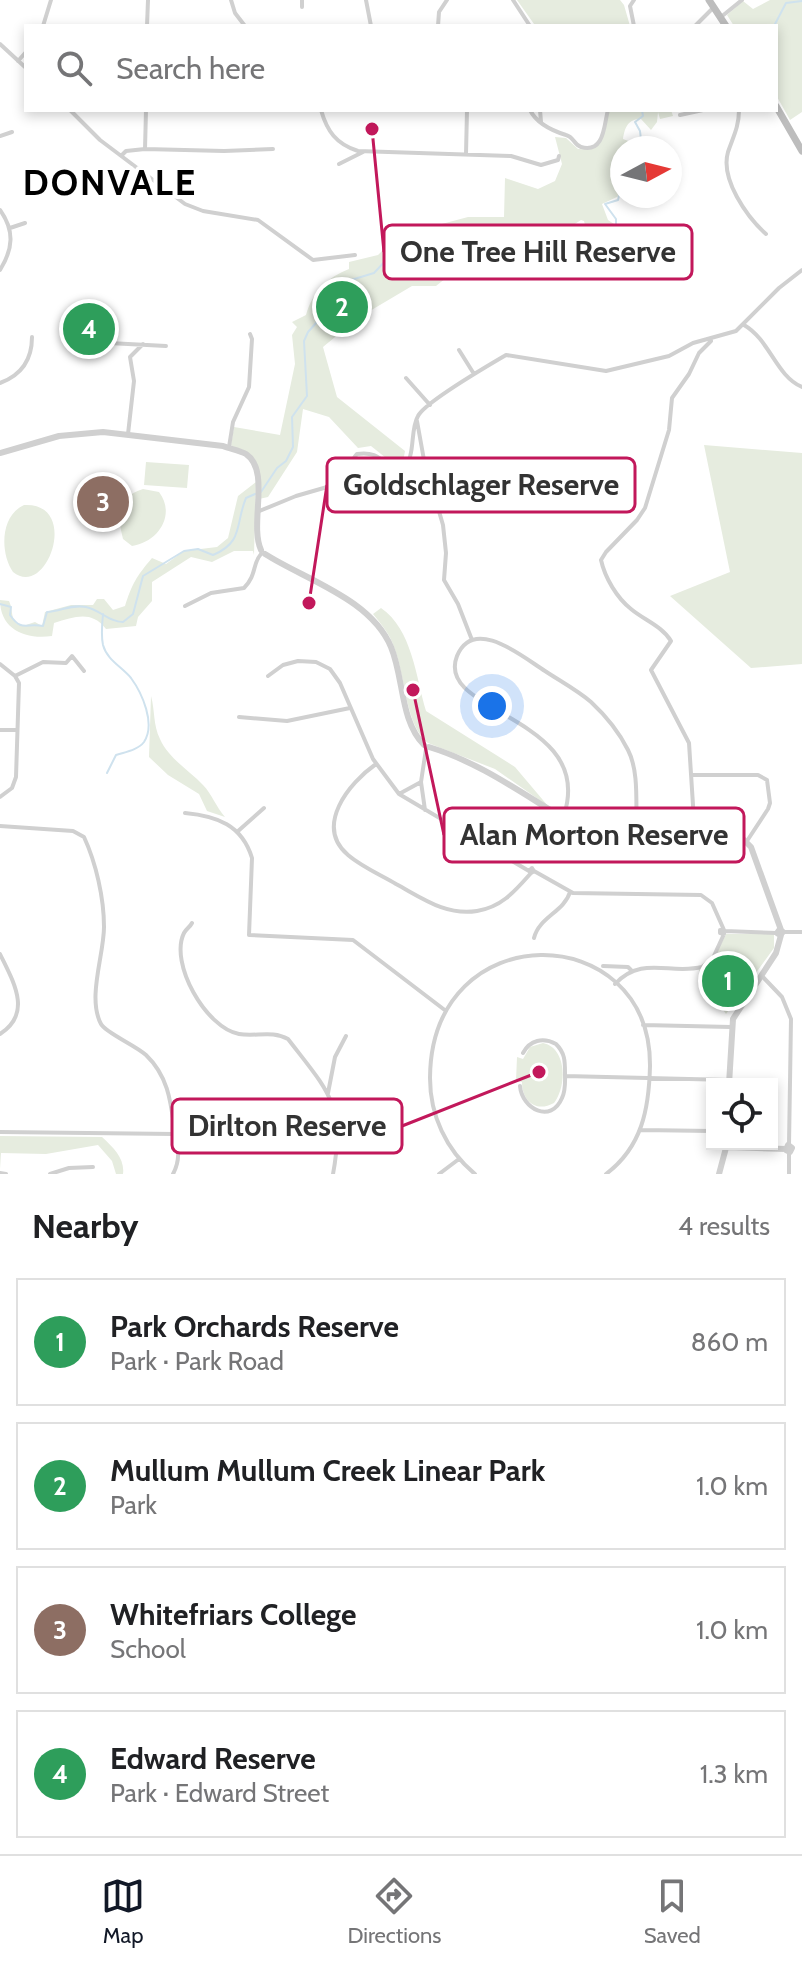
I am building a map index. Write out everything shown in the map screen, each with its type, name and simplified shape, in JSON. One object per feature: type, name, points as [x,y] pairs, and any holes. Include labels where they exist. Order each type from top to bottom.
[{"type":"main road","points":[[712,4],[725,24]]},
{"type":"main road","points":[[778,109],[802,151]]},
{"type":"street","points":[[44,24],[51,0]]},
{"type":"street","points":[[147,24],[148,0]]},
{"type":"street","points":[[231,0],[235,13],[243,24]]},
{"type":"street","points":[[302,0],[302,7]]},
{"type":"street","points":[[366,0],[371,24]]},
{"type":"street","points":[[438,24],[439,12],[447,0]]},
{"type":"street","points":[[513,0],[529,24]]},
{"type":"street","points":[[634,0],[630,6],[634,24]]},
{"type":"street","points":[[721,17],[742,0]]},
{"type":"street","points":[[697,24],[712,4]]},
{"type":"street","points":[[0,44],[24,66]]},
{"type":"street","points":[[18,61],[24,54]]},
{"type":"street","points":[[72,112],[100,140],[185,204],[203,211],[258,220],[310,259],[355,255]]},
{"type":"street","points":[[145,149],[146,112]]},
{"type":"street","points":[[322,112],[326,126],[337,141],[363,152],[511,156],[537,165],[559,159]]},
{"type":"street","points":[[466,154],[467,112]]},
{"type":"street","points":[[531,112],[554,133],[570,136],[579,146],[590,147],[599,142],[604,134],[608,112]]},
{"type":"street","points":[[540,112],[541,122]]},
{"type":"street","points":[[680,115],[694,112]]},
{"type":"street","points":[[739,112],[738,131],[728,153],[727,168],[749,215],[766,234]]},
{"type":"street","points":[[0,136],[12,132]]},
{"type":"street","points":[[122,155],[126,151],[145,149],[273,149]]},
{"type":"street","points":[[339,164],[363,152]]},
{"type":"street","points":[[0,210],[10,228],[11,247],[0,270]]},
{"type":"street","points":[[10,228],[25,223]]},
{"type":"street","points":[[257,509],[341,483],[357,454],[371,452],[395,469],[402,469],[409,461],[416,418],[421,410],[506,355],[612,371],[669,356],[693,343],[731,334],[802,270]]},
{"type":"street","points":[[79,313],[79,323],[90,342],[166,346]]},
{"type":"street","points":[[744,325],[755,331],[770,349],[790,382],[802,387]]},
{"type":"street","points":[[229,448],[233,422],[249,387],[250,334]]},
{"type":"street","points":[[0,383],[16,375],[26,364],[32,337]]},
{"type":"street","points":[[695,836],[689,743],[651,670],[671,643],[670,638],[620,599],[607,578],[601,560],[645,508],[669,430],[672,398],[699,353],[712,339]]},
{"type":"street","points":[[128,434],[134,381],[130,357],[143,343]]},
{"type":"street","points":[[460,350],[474,374]]},
{"type":"street","points":[[406,377],[430,405]]},
{"type":"street","points":[[0,452],[84,432],[128,434],[229,448],[250,457],[258,470],[257,534],[263,553],[313,579],[377,623],[393,654],[414,732],[426,747],[454,755],[491,772],[563,817],[596,832],[731,836],[746,842],[778,919],[779,934],[761,975],[737,1009],[731,1027],[730,1078]]},
{"type":"street","points":[[415,433],[443,525],[446,553],[444,580],[458,604],[472,640]]},
{"type":"street","points":[[185,606],[200,597],[244,588],[255,574],[257,560],[263,553]]},
{"type":"street","points":[[545,848],[563,817],[569,798],[565,767],[555,750],[469,692],[458,679],[454,666],[457,657],[472,640],[487,639],[506,647],[585,697],[607,719],[632,757],[637,834]]},
{"type":"street","points":[[15,676],[43,662],[66,663],[72,656],[84,671]]},
{"type":"street","points":[[268,676],[293,661],[307,660],[321,664],[337,678],[376,764],[399,794],[530,873],[570,892],[699,894],[712,903],[723,932],[713,958],[699,968],[631,970],[627,967],[603,966]]},
{"type":"street","points":[[0,664],[15,676],[20,691],[16,777],[12,788],[0,797]]},
{"type":"street","points":[[239,717],[287,721],[350,708]]},
{"type":"street","points":[[0,730],[17,730]]},
{"type":"street","points":[[424,810],[421,782],[426,747]]},
{"type":"street","points":[[376,764],[358,777],[336,812],[335,834],[349,856],[437,906],[456,911],[475,911],[493,906],[513,894],[530,873]]},
{"type":"street","points":[[691,775],[758,775],[767,780],[768,809],[746,842]]},
{"type":"street","points":[[399,794],[421,782]]},
{"type":"street","points":[[237,832],[264,808]]},
{"type":"street","points":[[185,813],[216,817],[244,840],[252,858],[249,935],[353,940],[446,1011]]},
{"type":"street","points":[[0,826],[73,831],[84,837],[103,909],[102,955],[96,981],[97,1010],[106,1030],[129,1041],[155,1066],[165,1081],[179,1153],[173,1174]]},
{"type":"street","points":[[534,938],[537,930],[566,902],[570,892]]},
{"type":"street","points":[[192,923],[183,934],[181,954],[193,993],[209,1018],[237,1034],[279,1034],[288,1039],[328,1094],[339,1131],[333,1174]]},
{"type":"street","points":[[723,932],[802,932]]},
{"type":"street","points":[[0,954],[19,1002],[15,1020],[0,1034]]},
{"type":"street","points":[[475,1174],[459,1159],[439,1125],[430,1089],[432,1050],[446,1011],[462,989],[483,971],[518,956],[544,954],[580,962],[600,972],[633,1004],[643,1025],[649,1051],[648,1107],[641,1130],[627,1153],[606,1174]]},
{"type":"street","points":[[615,984],[631,970]]},
{"type":"street","points":[[761,975],[773,984],[782,997],[791,1019],[789,1174]]},
{"type":"street","points":[[643,1025],[731,1027]]},
{"type":"street","points":[[328,1094],[335,1057],[346,1036]]},
{"type":"street","points":[[520,1086],[529,1107],[540,1111],[549,1110],[563,1098],[564,1056],[553,1042],[535,1041],[523,1053]]},
{"type":"street","points":[[565,1076],[706,1081]]},
{"type":"street","points":[[641,1130],[706,1131]]},
{"type":"street","points":[[0,1132],[175,1134]]},
{"type":"street","points":[[778,1148],[802,1149]]},
{"type":"street","points":[[719,1174],[726,1150]]},
{"type":"street","points":[[439,1174],[459,1159]]},
{"type":"street","points":[[50,1174],[69,1168],[93,1167]]},
{"type":"street","points":[[0,1173],[6,1174]]},
{"type":"shaded area","points":[[517,0],[620,0],[629,24],[534,24]]},
{"type":"shaded area","points":[[770,0],[802,0],[802,112],[790,120],[778,99],[778,24],[733,24],[727,15],[743,1],[753,9]]},
{"type":"shaded area","points":[[609,112],[658,112],[657,122],[651,130],[641,119],[633,120],[626,127],[624,136],[610,136],[610,200],[602,204],[608,220],[614,224],[613,228],[588,237],[581,220],[564,231],[552,230],[543,244],[524,250],[521,255],[461,266],[436,286],[412,286],[358,318],[323,347],[337,397],[405,451],[403,462],[396,466],[371,446],[358,448],[329,417],[303,409],[297,452],[268,497],[259,499],[259,470],[231,445],[234,427],[280,435],[295,364],[292,335],[297,327],[292,322],[306,315],[322,286],[349,269],[349,262],[378,255],[387,246],[421,248],[438,225],[468,217],[504,217],[505,178],[538,189],[555,181],[562,164],[555,137],[566,138],[578,149],[594,147],[602,138]]},
{"type":"shaded area","points":[[658,112],[672,112],[673,116],[660,119]]},
{"type":"shaded area","points":[[704,445],[802,453],[802,664],[751,668],[670,596],[730,572]]},
{"type":"shaded area","points":[[146,462],[189,465],[187,488],[144,485]]},
{"type":"shaded area","points":[[256,482],[254,555],[253,551],[234,551],[212,562],[191,557],[152,582],[152,601],[138,617],[136,626],[106,629],[94,619],[76,617],[54,623],[52,636],[42,637],[16,630],[4,618],[0,600],[9,601],[14,619],[23,626],[35,622],[42,626],[45,612],[71,605],[93,605],[97,599],[104,599],[113,610],[125,606],[135,581],[152,558],[166,564],[184,551],[217,547],[228,538],[238,496]]},
{"type":"shaded area","points":[[143,489],[159,492],[164,500],[165,518],[150,539],[132,546],[123,539],[121,508],[128,497]]},
{"type":"shaded area","points":[[24,505],[41,508],[51,518],[55,532],[53,548],[46,562],[37,573],[26,577],[13,572],[4,545],[10,517]]},
{"type":"shaded area","points":[[381,608],[400,628],[406,641],[426,711],[515,767],[548,806],[495,769],[428,743],[420,735],[410,712],[392,642],[373,614]]},
{"type":"shaded area","points":[[151,696],[156,728],[164,746],[206,789],[225,817],[207,811],[199,794],[168,775],[149,757]]},
{"type":"shaded area","points":[[726,934],[774,934],[774,948],[726,1014],[699,970],[713,960]]},
{"type":"shaded area","points":[[543,1043],[557,1052],[563,1078],[554,1103],[541,1107],[527,1100],[522,1082],[516,1081],[517,1057],[523,1059],[530,1047]]},
{"type":"shaded area","points":[[0,1136],[102,1137],[120,1159],[123,1174],[116,1174],[112,1161],[98,1145],[46,1154],[1,1153],[0,1169]]},
{"type":"waterway","points":[[775,24],[786,3],[802,1]]},
{"type":"waterway","points":[[641,136],[635,122],[643,116],[642,112]]},
{"type":"waterway","points":[[261,492],[277,468],[286,461],[293,447],[292,417],[307,396],[304,341],[325,313],[334,290],[351,280],[374,273],[389,257],[415,267],[425,265],[458,225],[470,225],[479,240],[496,240],[529,251],[550,246],[576,231],[595,236],[616,227],[616,219],[605,204],[610,202]]},
{"type":"waterway","points":[[0,604],[11,607],[10,615],[24,626],[43,626],[47,612],[76,606],[123,622],[133,614],[143,576],[184,551],[198,549],[213,555],[223,550],[234,538],[246,498],[255,494]]},
{"type":"waterway","points":[[103,614],[105,650],[135,684],[146,709],[149,727],[144,742],[135,749],[116,755],[107,773]]},
{"type":"place","name":"One Tree Hill Reserve","points":[[372,129]]},
{"type":"place","name":"Mullum Mullum Creek Linear Park","points":[[342,307]]},
{"type":"place","name":"Edward Reserve","points":[[89,329]]},
{"type":"place","name":"Whitefriars College","points":[[103,502]]},
{"type":"place","name":"Goldschlager Reserve","points":[[309,603]]},
{"type":"place","name":"Alan Morton Reserve","points":[[413,690]]},
{"type":"place","name":"Park Orchards Reserve","points":[[728,981]]},
{"type":"place","name":"Dirlton Reserve","points":[[539,1072]]},
{"type":"district","name":"DONVALE","points":[[110,182]]}]
